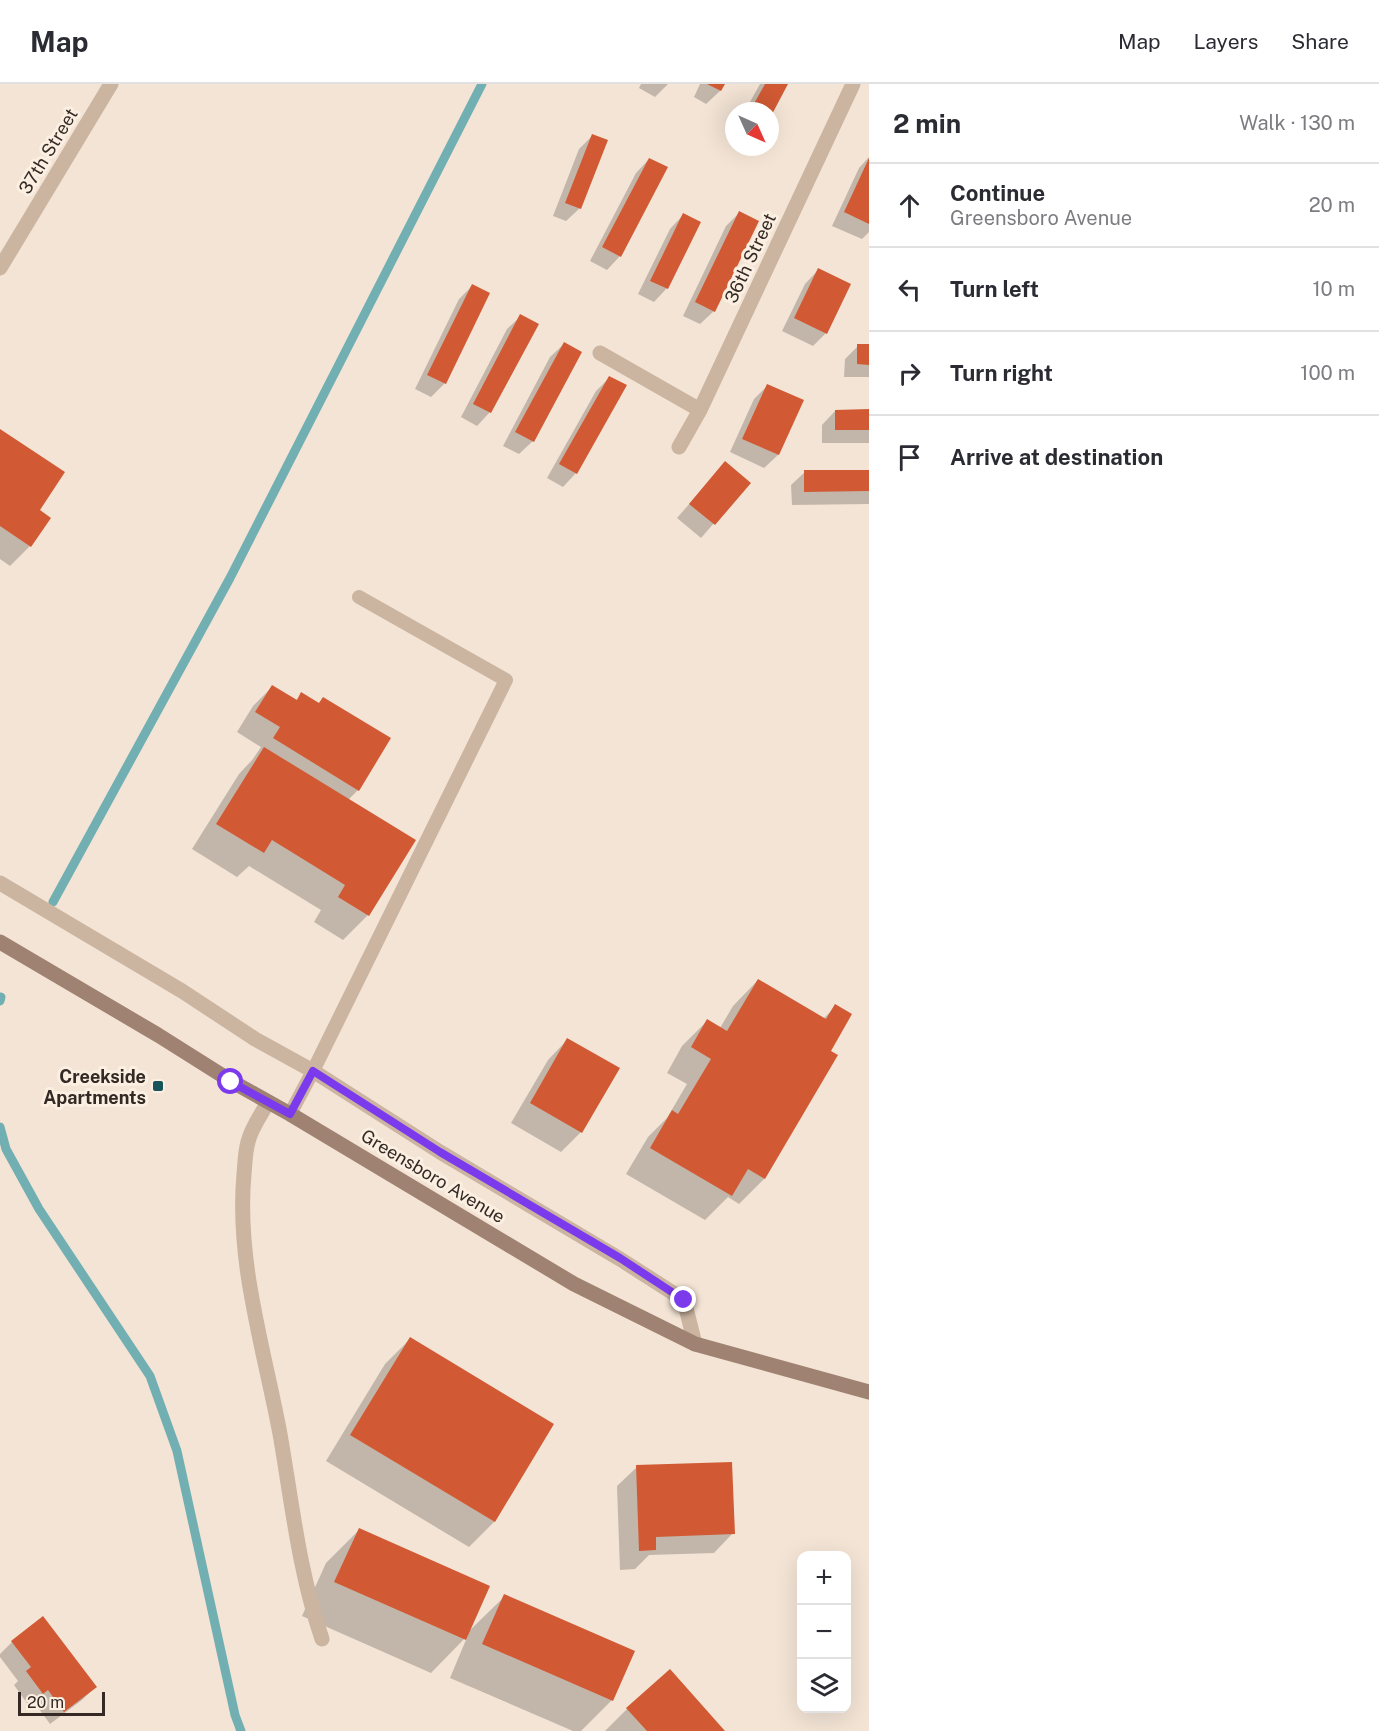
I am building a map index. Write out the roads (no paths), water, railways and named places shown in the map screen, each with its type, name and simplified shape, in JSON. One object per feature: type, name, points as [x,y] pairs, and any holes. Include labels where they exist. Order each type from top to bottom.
[{"type":"main road","name":"Greensboro Avenue","points":[[0,942],[574,1284],[694,1344],[869,1392]]},
{"type":"street","name":"37th Street","points":[[0,268],[111,84]]},
{"type":"street","name":"36th Street","points":[[680,447],[700,410],[853,84]]},
{"type":"street","points":[[600,353],[700,410]]},
{"type":"street","points":[[0,883],[182,991],[255,1039],[313,1071],[440,1152],[620,1258],[684,1300],[694,1344]]},
{"type":"street","points":[[268,1102],[248,1142],[242,1194],[242,1228],[246,1264],[280,1435],[292,1517],[310,1605],[322,1638]]},
{"type":"lane","points":[[290,1114],[506,680],[359,597]]},
{"type":"waterway","points":[[53,902],[230,578],[482,84]]},
{"type":"waterway","points":[[0,1001],[1,997]]},
{"type":"waterway","points":[[0,1127],[6,1149],[39,1209],[150,1376],[177,1451],[235,1715],[241,1731]]},
{"type":"place","name":"Creekside Apartments","points":[[158,1086]]}]
